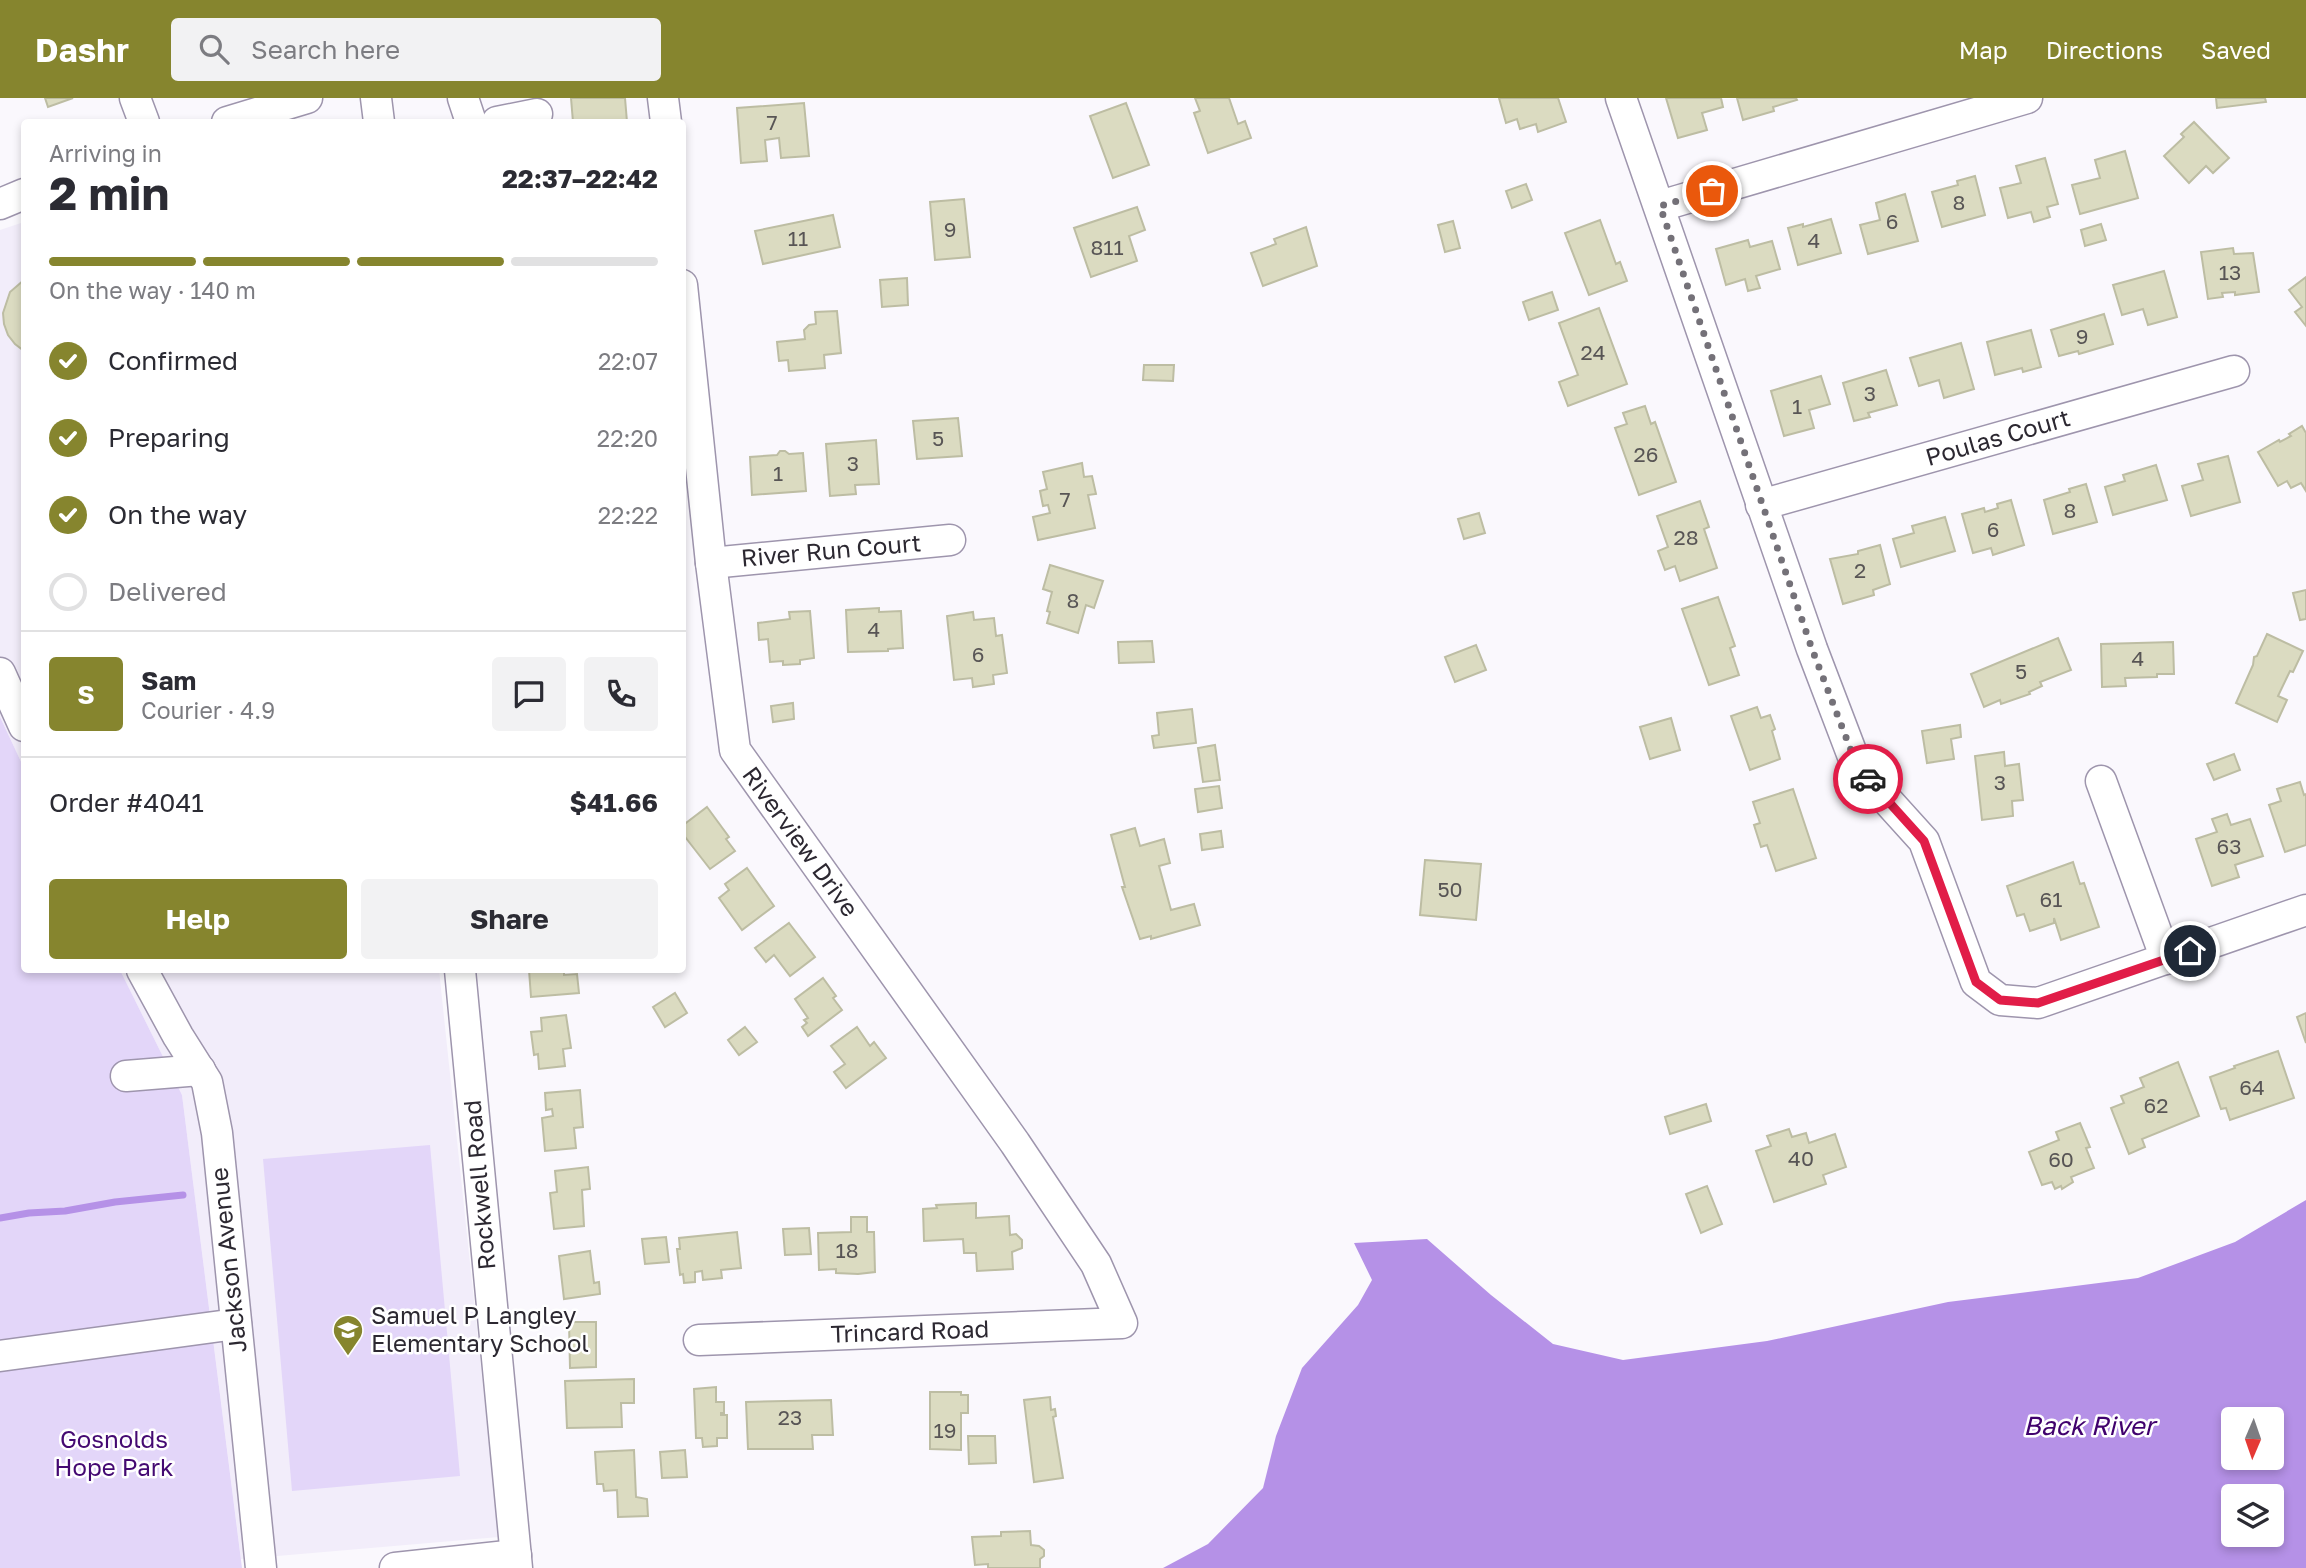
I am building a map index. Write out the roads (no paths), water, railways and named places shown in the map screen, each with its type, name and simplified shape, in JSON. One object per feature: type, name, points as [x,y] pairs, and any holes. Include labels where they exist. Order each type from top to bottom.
[{"type":"street","points":[[135,98],[143,119]]},
{"type":"street","points":[[237,119],[307,98]]},
{"type":"street","points":[[376,98],[379,119]]},
{"type":"street","points":[[463,98],[470,119]]},
{"type":"street","points":[[663,98],[666,119]]},
{"type":"street","points":[[1620,98],[1660,206],[1812,649],[1857,766],[1924,841],[1976,982],[2000,1000],[2038,1003],[2306,910]]},
{"type":"street","points":[[1660,206],[2027,98]]},
{"type":"street","points":[[512,119],[537,114]]},
{"type":"street","points":[[0,204],[21,195]]},
{"type":"street","name":"Riverview Drive","points":[[686,323],[734,750],[1022,1154],[1096,1264],[1122,1323]]},
{"type":"street","name":"Poulas Court","points":[[1761,505],[2234,372]]},
{"type":"street","name":"River Run Court","points":[[711,563],[950,540]]},
{"type":"street","points":[[0,673],[21,719]]},
{"type":"street","points":[[2101,781],[2166,959]]},
{"type":"street","name":"Jackson Avenue","points":[[144,973],[200,1070],[211,1095],[261,1568]]},
{"type":"street","name":"Rockwell Road","points":[[460,973],[516,1562]]},
{"type":"street","points":[[126,1076],[200,1070]]},
{"type":"street","name":"Trincard Road","points":[[698,1340],[1122,1323]]},
{"type":"street","points":[[0,1356],[236,1324]]},
{"type":"street","points":[[395,1568],[516,1562]]},
{"type":"water","name":"Back River","points":[[2306,1200],[2306,1568],[1163,1568],[1208,1544],[1263,1488],[1276,1436],[1302,1368],[1358,1305],[1372,1280],[1354,1243],[1427,1239],[1553,1344],[1623,1360],[1767,1341],[1948,1302],[2138,1278],[2235,1242]]},
{"type":"waterway","points":[[0,1218],[183,1195]]},
{"type":"place","name":"Samuel P Langley Elementary School","points":[[348,1357]]},
{"type":"park label","name":"Gosnolds Hope Park","points":[[114,1454]]}]
